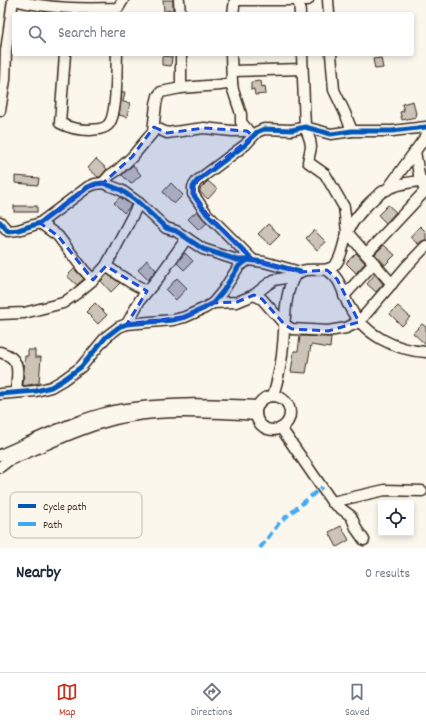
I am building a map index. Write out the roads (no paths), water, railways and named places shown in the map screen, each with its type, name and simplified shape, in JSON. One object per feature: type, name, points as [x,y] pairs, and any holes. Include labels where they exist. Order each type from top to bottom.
[{"type":"street","points":[[0,111],[5,80],[3,51],[13,0],[43,6],[70,7],[119,5]]},
{"type":"street","points":[[179,0],[180,12]]},
{"type":"street","points":[[233,12],[235,0],[304,0],[301,12]]},
{"type":"street","points":[[328,0],[329,12]]},
{"type":"street","points":[[65,56],[60,123],[71,128],[86,130],[102,129],[108,125],[112,118],[117,56]]},
{"type":"street","points":[[181,56],[181,88]]},
{"type":"street","points":[[231,56],[233,90],[241,114],[241,122],[250,133]]},
{"type":"street","points":[[302,56],[305,127],[311,147],[308,162],[324,174],[344,207],[347,232],[392,284]]},
{"type":"street","points":[[331,56],[334,90],[352,131]]},
{"type":"street","points":[[232,71],[302,68]]},
{"type":"street","points":[[103,183],[110,174],[118,170],[132,157],[153,132],[158,96],[161,92],[181,88],[232,83]]},
{"type":"street","points":[[154,127],[167,133],[204,128],[250,133],[264,130],[292,130],[305,127],[331,134],[352,131],[392,131],[426,127]]},
{"type":"street","points":[[250,133],[245,145],[197,181],[193,187],[193,194],[207,214],[250,260]]},
{"type":"street","points":[[213,302],[236,302],[254,295],[274,280],[311,269],[327,270],[335,265],[347,232],[363,210],[386,190],[426,136]]},
{"type":"street","points":[[415,151],[424,186]]},
{"type":"street","points":[[0,222],[8,231],[40,224],[88,187],[103,183],[121,190],[139,203],[166,228],[187,238],[203,249],[237,260],[250,260],[298,274]]},
{"type":"street","points":[[386,190],[405,184],[424,186]]},
{"type":"street","points":[[366,254],[424,186]]},
{"type":"street","points":[[0,314],[24,313],[62,304],[94,280],[106,266],[139,203]]},
{"type":"street","points":[[40,224],[58,236],[83,269],[94,280]]},
{"type":"street","points":[[127,324],[140,300],[187,238]]},
{"type":"street","points":[[254,295],[262,299],[285,325],[292,329],[328,332],[346,328],[359,322],[426,246]]},
{"type":"street","points":[[0,394],[36,391],[51,387],[81,367],[106,337],[119,327],[127,324],[179,319],[197,312],[213,302],[226,288],[240,266],[250,260]]},
{"type":"street","points":[[344,296],[374,263]]},
{"type":"street","points":[[106,266],[147,291]]},
{"type":"street","points":[[327,270],[337,279],[350,308],[359,322],[385,342],[413,351],[426,352]]},
{"type":"street","points":[[274,396],[282,358],[288,296],[292,281],[298,274]]},
{"type":"street","points":[[0,352],[12,356],[17,365],[16,392]]},
{"type":"street","points":[[267,396],[274,396],[285,400],[290,412],[286,424],[276,430],[265,428],[257,420],[256,411],[261,400],[267,396]]},
{"type":"street","points":[[0,455],[89,418],[113,412],[137,408],[211,404],[256,411]]},
{"type":"street","points":[[0,467],[9,460],[85,428],[109,420],[130,416],[173,413],[256,411]]},
{"type":"street","points":[[281,428],[332,502],[350,516],[364,540]]},
{"type":"street","points":[[332,502],[385,490],[422,491]]}]
